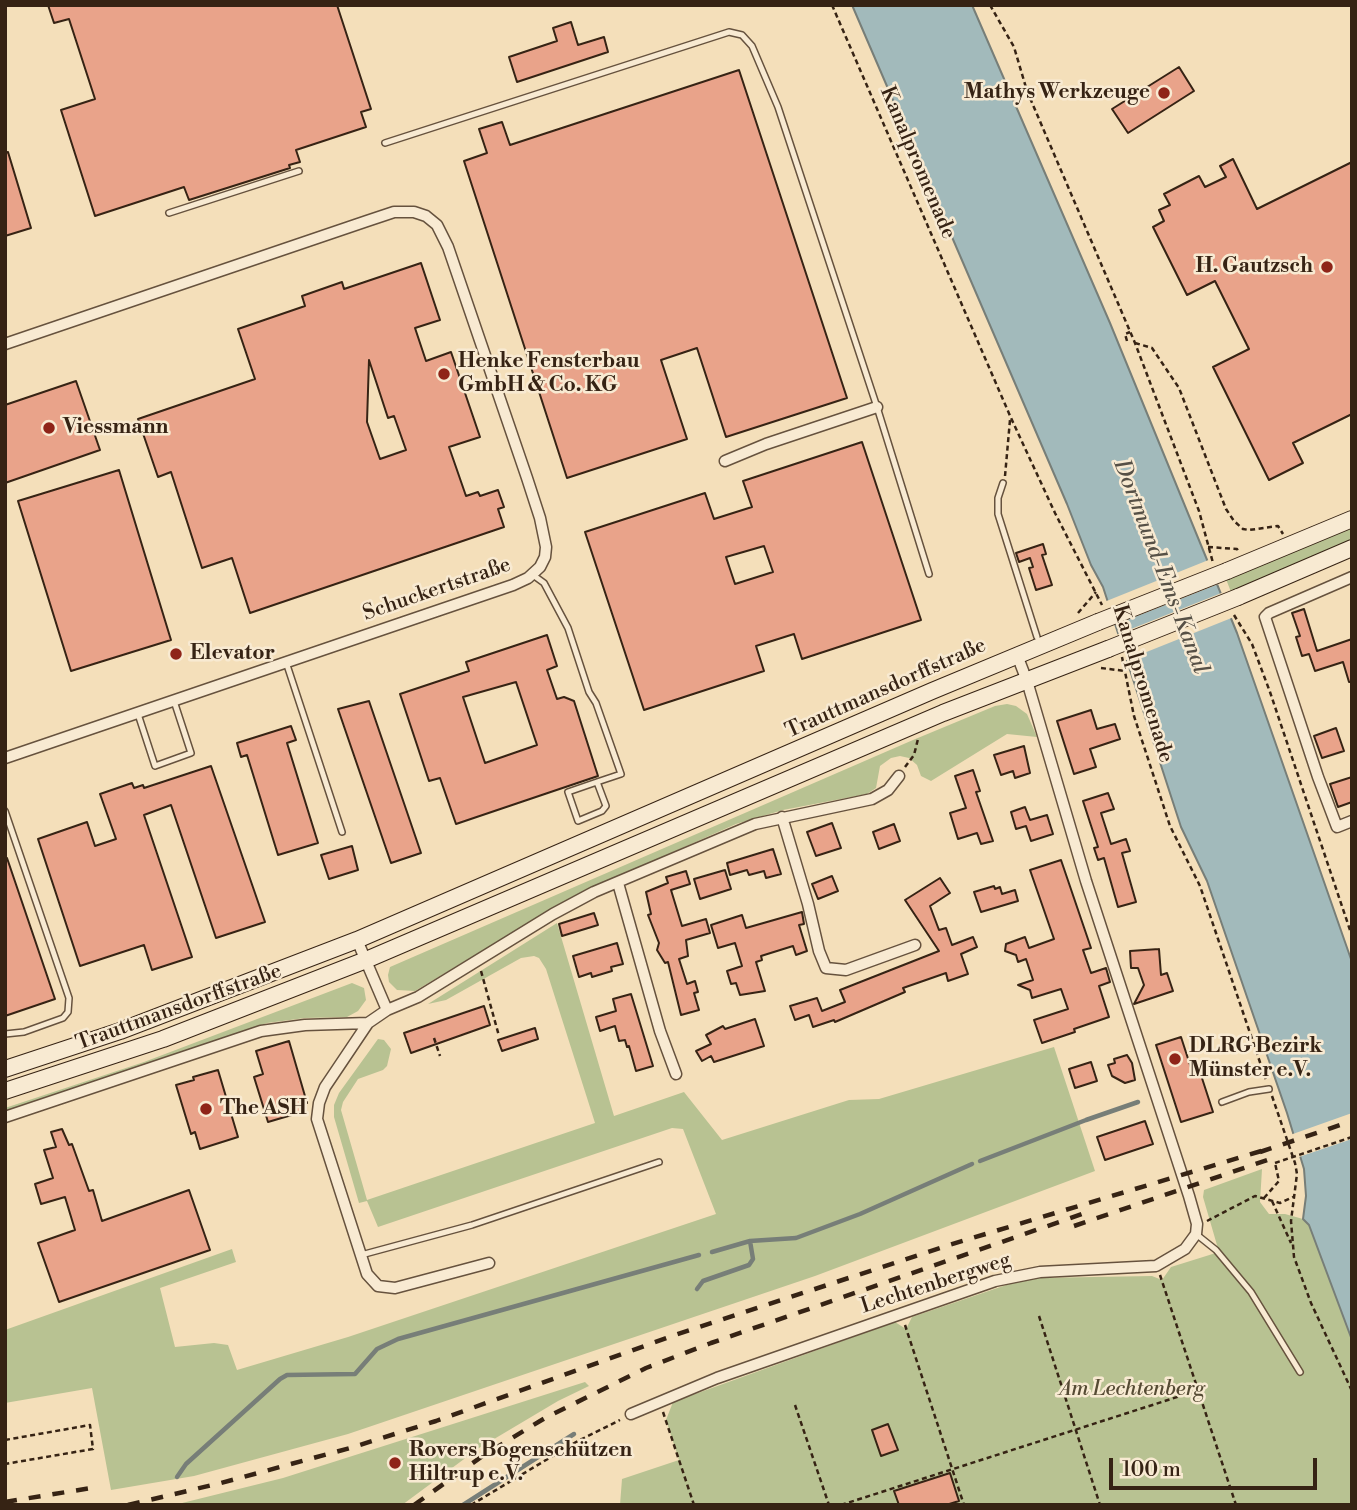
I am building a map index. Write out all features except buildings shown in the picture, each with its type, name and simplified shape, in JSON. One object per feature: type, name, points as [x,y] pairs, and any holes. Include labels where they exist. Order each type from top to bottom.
[{"type":"main road","points":[[1017,655],[1102,617],[1227,571],[1352,519]]},
{"type":"main road","points":[[1027,681],[1114,650],[1352,548]]},
{"type":"main road","name":"Trauttmansdorffstraße","points":[[5,1069],[133,1026],[357,940],[1017,655]]},
{"type":"main road","name":"Trauttmansdorffstraße","points":[[5,1091],[163,1039],[366,960],[800,773],[1027,681]]},
{"type":"street","name":"Schuckertstraße","points":[[5,344],[394,212],[414,212],[426,216],[437,225],[447,247],[545,538],[545,557],[533,575],[513,586],[5,758]]},
{"type":"street","points":[[725,461],[766,444],[877,407]]},
{"type":"street","points":[[1352,577],[1269,612],[1265,617],[1337,827],[1352,821]]},
{"type":"street","name":"Trauttmansdorffstraße","points":[[1017,655],[1027,681]]},
{"type":"street","points":[[1027,681],[1086,881],[1138,1035],[1197,1229]]},
{"type":"street","points":[[489,1263],[402,1287],[378,1286],[370,1279],[319,1128],[317,1111],[321,1095],[331,1077],[368,1023],[387,1010],[418,997],[553,914],[594,892],[741,828],[872,799],[888,790],[899,776]]},
{"type":"street","points":[[782,817],[826,968],[846,970],[915,945]]},
{"type":"street","points":[[618,883],[660,1031],[676,1074]]},
{"type":"street","points":[[357,940],[387,1010]]},
{"type":"street","points":[[5,1117],[261,1031],[305,1025],[368,1023]]},
{"type":"street","name":"Lechtenbergweg","points":[[631,1414],[717,1378],[995,1281],[1031,1274],[1156,1266],[1185,1249],[1197,1229]]},
{"type":"lane","points":[[385,143],[729,32],[743,35],[752,46],[778,107],[929,574]]},
{"type":"lane","points":[[169,213],[299,171]]},
{"type":"lane","points":[[1003,483],[998,498],[998,514],[1037,637]]},
{"type":"lane","points":[[533,575],[544,583],[568,628],[621,774],[597,782],[568,792],[578,821],[602,811],[606,806],[597,782]]},
{"type":"lane","points":[[286,663],[342,832]]},
{"type":"lane","points":[[137,713],[155,766],[191,753],[174,701]]},
{"type":"lane","points":[[5,811],[69,998],[68,1012],[63,1018],[24,1032],[5,1034]]},
{"type":"lane","points":[[1222,1102],[1250,1092],[1269,1089]]},
{"type":"lane","points":[[360,1255],[472,1225],[659,1163]]},
{"type":"lane","points":[[1197,1229],[1251,1292],[1300,1372]]},
{"type":"path","name":"Kanalpromenade","points":[[832,5],[1010,418],[1096,592],[1102,617]]},
{"type":"path","points":[[990,5],[1014,47],[1027,91],[1135,343],[1199,512]]},
{"type":"path","points":[[1127,341],[1125,334],[1130,332]]},
{"type":"path","points":[[1135,343],[1152,348],[1179,388],[1226,509],[1234,522],[1249,530],[1278,526],[1285,536]]},
{"type":"path","points":[[1003,483],[1010,418]]},
{"type":"path","points":[[1208,547],[1232,549]]},
{"type":"path","points":[[1078,612],[1096,592]]},
{"type":"path","name":"Kanalpromenade","points":[[1114,650],[1125,671],[1135,716],[1170,826],[1200,886],[1295,1163],[1297,1174],[1292,1245],[1297,1268],[1352,1391]]},
{"type":"path","points":[[1101,668],[1125,671]]},
{"type":"path","points":[[1263,675],[1352,936]]},
{"type":"path","points":[[914,755],[919,734]]},
{"type":"path","points":[[478,961],[499,1036]]},
{"type":"path","points":[[434,1038],[440,1056]]},
{"type":"path","points":[[1264,1198],[1279,1181],[1275,1163],[1352,1137]]},
{"type":"path","points":[[1197,1229],[1255,1196],[1280,1203],[1294,1196]]},
{"type":"path","points":[[1272,1201],[1292,1245]]},
{"type":"path","points":[[1162,1280],[1236,1505]]},
{"type":"path","points":[[903,1314],[964,1505]]},
{"type":"path","points":[[1039,1317],[1100,1505]]},
{"type":"path","points":[[841,1505],[1199,1390]]},
{"type":"path","points":[[659,1402],[694,1505]]},
{"type":"path","points":[[794,1405],[829,1505]]},
{"type":"path","points":[[471,1505],[576,1442],[631,1414]]},
{"type":"path","points":[[5,1440],[90,1425],[93,1448],[5,1464]]},
{"type":"green space","points":[[1352,527],[1352,541],[1231,592],[1226,579]]},
{"type":"green space","points":[[995,706],[1016,706],[1027,714],[1037,737],[1007,734],[931,781],[921,776],[917,765],[909,758],[891,758],[880,766],[876,788],[867,794],[783,810],[736,824],[572,897],[415,991],[397,990],[389,982],[390,967],[913,740]]},
{"type":"green space","points":[[557,923],[614,1116],[684,1092],[722,1140],[849,1100],[879,1099],[1054,1047],[1095,1171],[815,1276],[348,1434],[194,1476],[111,1490],[92,1388],[5,1403],[5,1330],[232,1249],[236,1262],[160,1288],[175,1347],[214,1343],[228,1345],[237,1370],[348,1337],[716,1214],[683,1129],[672,1128],[378,1227],[367,1201],[359,1203],[334,1117],[334,1105],[339,1093],[378,1039],[384,1040],[391,1049],[387,1066],[358,1079],[341,1110],[367,1200],[595,1123],[546,969],[539,958],[521,958],[446,1000],[428,1004]]},
{"type":"green space","points":[[352,983],[364,988],[366,1000],[358,1011],[347,1017],[305,1018],[267,1023],[5,1111],[5,1108],[144,1062]]},
{"type":"green space","name":"Am Lechtenberg","points":[[1262,1169],[1260,1202],[1269,1214],[1285,1214],[1303,1219],[1309,1225],[1352,1340],[1352,1505],[620,1505],[622,1479],[679,1460],[666,1420],[673,1402],[895,1322],[906,1329],[912,1317],[1021,1280],[1152,1276],[1162,1280],[1171,1267],[1219,1252],[1203,1197],[1204,1190]]},
{"type":"green space","name":"Rovers Bogenschützen Hiltrup e.V.","points":[[585,1382],[589,1386],[558,1401],[479,1448],[402,1505],[174,1505],[283,1478]]},
{"type":"water","name":"Dortmund-Ems-Kanal","points":[[852,5],[972,5],[1110,323],[1237,633],[1352,962],[1352,1340],[1309,1225],[1303,1219],[1306,1196],[1304,1169],[1287,1113],[1207,881],[1181,827],[1103,587],[1091,565]]},
{"type":"pier","points":[[1211,559],[1221,583],[1112,626],[1104,602]]},
{"type":"pier","points":[[1224,592],[1234,617],[1124,661],[1116,635]]},
{"type":"pier","points":[[1352,1113],[1352,1139],[1296,1158],[1290,1135]]},
{"type":"waterway","points":[[980,1161],[1138,1102]]},
{"type":"waterway","points":[[712,1252],[750,1241],[796,1238],[860,1214],[972,1164]]},
{"type":"waterway","points":[[697,1289],[703,1281],[749,1265],[753,1259],[750,1241]]},
{"type":"waterway","points":[[177,1477],[186,1464],[287,1375],[355,1374],[377,1349],[398,1339],[699,1255]]},
{"type":"waterway","points":[[463,1505],[574,1434]]},
{"type":"railway","points":[[1260,1152],[1352,1121]]},
{"type":"railway","points":[[128,1505],[350,1448],[436,1421],[675,1335],[949,1245],[1268,1149]]},
{"type":"railway","points":[[1074,1226],[1276,1157]]},
{"type":"railway","points":[[414,1505],[484,1455],[545,1418],[646,1368],[1085,1213]]},
{"type":"railway","points":[[5,1502],[91,1488]]},
{"type":"place","name":"Mathys Werkzeuge","points":[[1164,93]]},
{"type":"place","name":"H. Gautzsch","points":[[1327,267]]},
{"type":"place","name":"Henke Fensterbau GmbH & Co. KG","points":[[444,374]]},
{"type":"place","name":"Viessmann","points":[[49,428]]},
{"type":"place","name":"Elevator","points":[[176,654]]},
{"type":"place","name":"DLRG Bezirk Münster e.V.","points":[[1175,1059]]},
{"type":"place","name":"The ASH","points":[[206,1109]]},
{"type":"place","name":"Rovers Bogenschützen Hiltrup e.V.","points":[[395,1463]]}]
